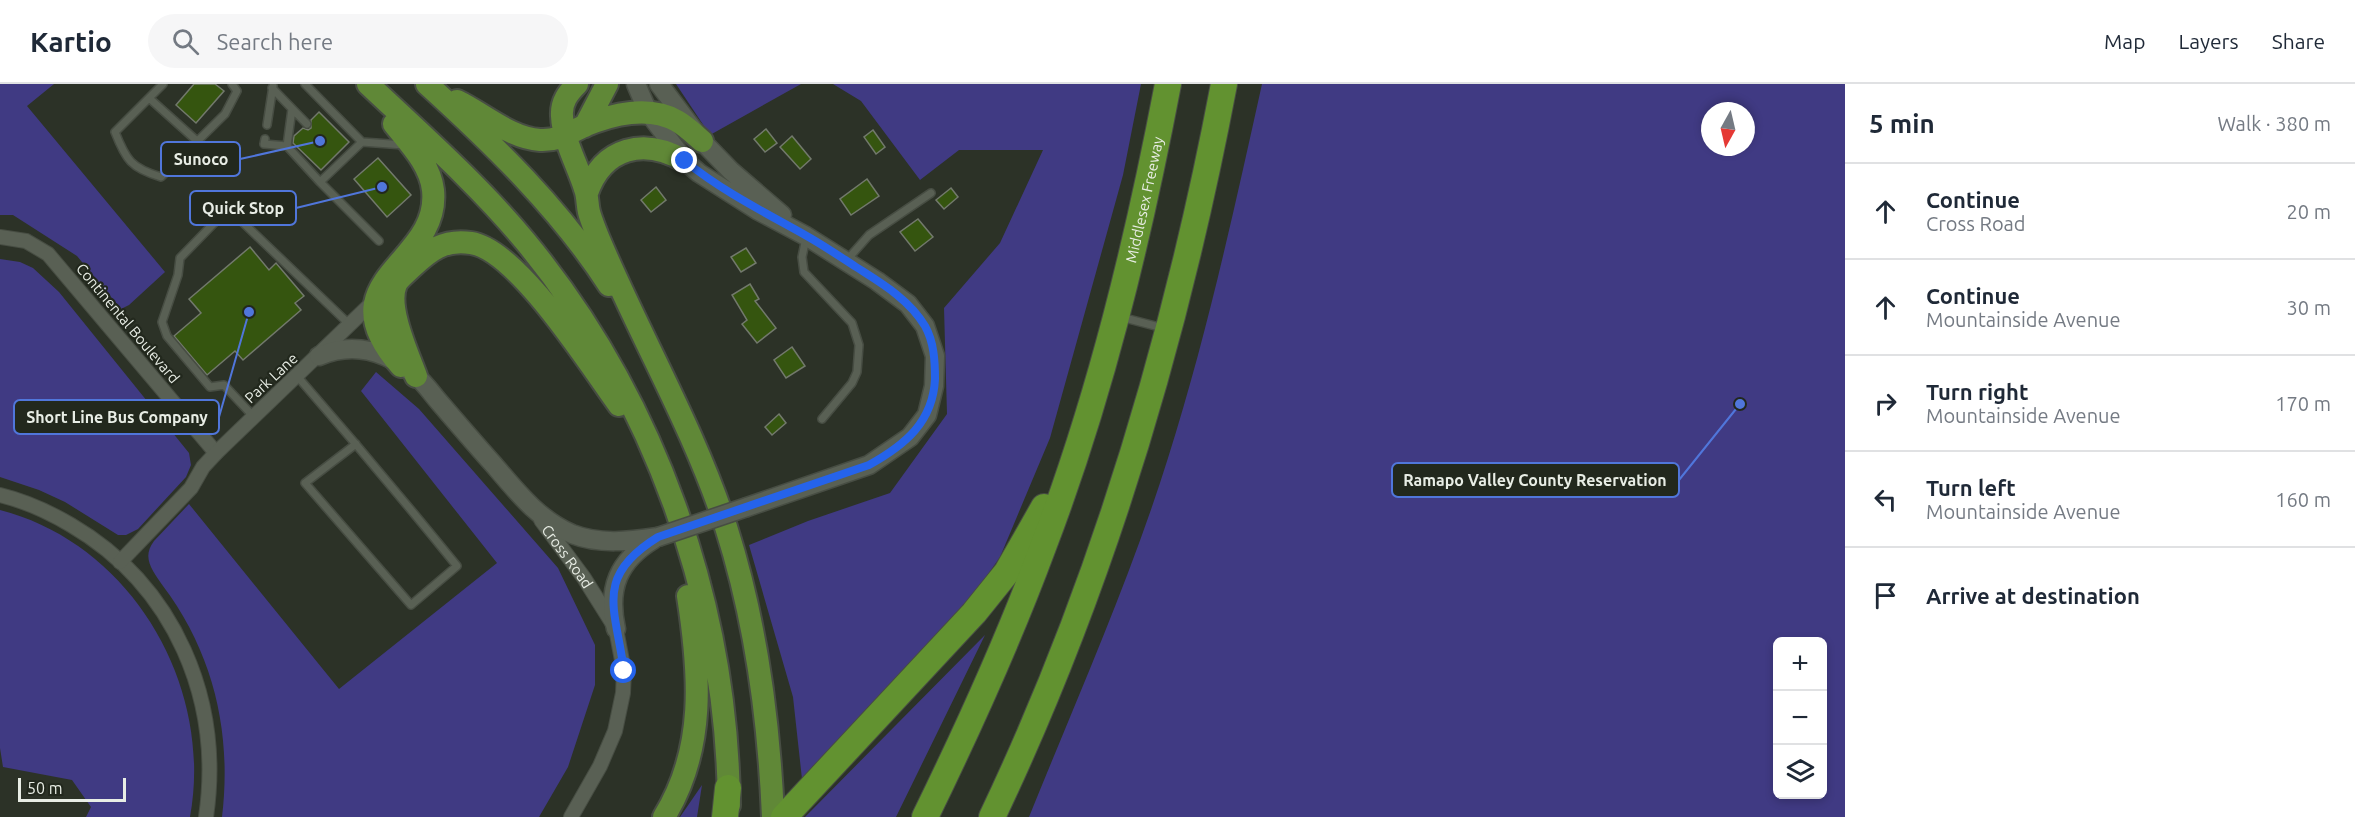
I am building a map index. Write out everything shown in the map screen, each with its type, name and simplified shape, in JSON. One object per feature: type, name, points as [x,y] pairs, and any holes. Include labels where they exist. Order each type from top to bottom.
[{"type":"highway","points":[[362,84],[412,146],[428,171],[433,189],[433,211],[424,233],[390,273],[375,300],[375,319],[379,336],[385,348],[409,371]]},
{"type":"highway","points":[[368,84],[474,184],[549,272],[600,348],[655,455],[686,539],[708,622],[723,707],[728,788],[727,817]]},
{"type":"highway","points":[[577,84],[567,95],[562,116],[576,131],[589,211],[597,236],[693,438],[725,526],[739,573],[755,646],[764,702],[773,817]]},
{"type":"highway","points":[[576,131],[607,84]]},
{"type":"highway","name":"Middlesex Freeway","points":[[1116,316],[1150,177],[1168,84]]},
{"type":"highway","points":[[992,817],[1041,706],[1095,568],[1130,465],[1170,330],[1197,219],[1224,84]]},
{"type":"highway","points":[[430,87],[524,137],[552,140],[633,112],[648,112],[664,114],[680,122],[702,141]]},
{"type":"highway","points":[[430,87],[503,155],[557,216],[606,280],[652,354]]},
{"type":"highway","points":[[586,193],[592,178],[602,166],[613,157],[631,149],[644,147],[660,149],[685,161]]},
{"type":"highway","points":[[375,300],[430,249],[459,242],[473,243],[498,256],[527,285],[560,324],[655,455]]},
{"type":"highway","points":[[397,282],[394,299],[409,371]]},
{"type":"highway","points":[[784,817],[955,634],[1007,572],[1034,528],[1046,502],[1116,316]]},
{"type":"highway","points":[[926,817],[983,694],[1044,546],[1077,449],[1116,316]]},
{"type":"highway","points":[[664,817],[687,771],[692,752],[697,711],[693,626],[670,497]]},
{"type":"street","points":[[528,504],[558,527],[582,537],[621,542],[658,537],[869,465],[910,437],[927,415],[934,386],[935,356],[925,326],[908,304],[846,261],[806,236],[757,210],[685,161],[648,112],[636,84]]},
{"type":"street","points":[[659,84],[702,141],[731,171],[806,236]]},
{"type":"street","name":"Continental Boulevard","points":[[0,237],[26,241],[48,254],[216,453]]},
{"type":"street","name":"Park Lane","points":[[120,562],[190,488],[203,467],[216,453],[375,300]]},
{"type":"street","points":[[319,356],[349,347],[371,350],[409,371]]},
{"type":"street","name":"Cross Road","points":[[409,371],[528,504],[573,561],[616,629],[624,671],[620,712],[608,749],[571,817]]},
{"type":"street","points":[[1,496],[58,517],[88,536],[120,562],[157,603],[175,632],[193,671],[206,720],[211,771],[206,817]]},
{"type":"street","points":[[616,629],[612,601],[620,572],[629,559],[658,537]]},
{"type":"lane","points":[[163,84],[115,132],[128,161],[143,172],[161,177],[225,114],[237,91],[232,84]]},
{"type":"lane","points":[[305,84],[362,142]]},
{"type":"lane","points":[[273,86],[307,124]]},
{"type":"lane","points":[[267,125],[273,86]]},
{"type":"lane","points":[[149,98],[197,141]]},
{"type":"lane","points":[[286,146],[292,109]]},
{"type":"lane","points":[[265,140],[264,144],[286,146],[379,241]]},
{"type":"lane","points":[[320,182],[339,158],[362,142],[412,146]]},
{"type":"lane","points":[[846,261],[869,235],[931,194]]},
{"type":"lane","points":[[254,417],[224,386],[210,387],[167,336],[162,322],[178,275],[180,258],[219,218],[235,215],[350,325]]},
{"type":"lane","points":[[806,236],[802,257],[804,272],[852,323],[859,345],[857,372],[852,383],[822,418]]},
{"type":"lane","points":[[1116,316],[1170,330]]},
{"type":"lane","points":[[297,376],[356,444],[457,566],[411,605],[305,483],[356,444]]},
{"type":"shaded area","points":[[0,84],[54,84],[27,106],[165,272],[129,305],[121,309],[77,256],[13,215],[0,215]]},
{"type":"shaded area","points":[[676,84],[801,84],[710,135]]},
{"type":"shaded area","points":[[833,84],[1141,84],[1123,175],[1050,438],[1000,557],[956,620],[802,779],[793,697],[749,545],[808,521],[890,493],[947,414],[944,308],[1000,243],[1043,150],[959,150],[920,180],[861,101]]},
{"type":"shaded area","points":[[1262,84],[1845,84],[1845,817],[1029,817],[1120,594],[1153,504],[1182,412],[1230,225]]},
{"type":"shaded area","points":[[0,259],[20,262],[33,268],[59,292],[189,453],[191,465],[186,477],[138,529],[126,535],[118,535],[65,502],[39,490],[0,477]]},
{"type":"shaded area","points":[[376,372],[419,409],[558,568],[595,645],[595,685],[568,767],[539,817],[222,817],[224,755],[221,725],[207,667],[181,612],[152,570],[148,559],[150,547],[154,541],[189,504],[339,689],[497,563],[361,391]]},
{"type":"shaded area","points":[[0,510],[47,528],[89,554],[124,588],[154,627],[175,671],[189,719],[194,768],[190,817],[86,817],[91,807],[72,780],[3,767],[0,748]]},
{"type":"shaded area","points":[[985,635],[896,817],[805,817]]},
{"type":"shaded area","points":[[702,785],[697,817],[680,817]]},
{"type":"building","points":[[194,84],[215,84],[224,91],[196,123],[176,105]]},
{"type":"building","points":[[319,112],[349,142],[321,170],[293,143],[294,136],[303,128],[308,130],[311,128],[311,120]]},
{"type":"building","points":[[766,129],[777,143],[765,152],[754,139]]},
{"type":"building","points":[[873,130],[885,147],[876,154],[864,137]]},
{"type":"building","points":[[792,136],[811,159],[800,169],[780,147]]},
{"type":"building","points":[[378,158],[411,195],[387,217],[354,179]]},
{"type":"building","points":[[867,179],[879,196],[851,215],[840,199]]},
{"type":"building","points":[[656,187],[666,200],[651,212],[641,200]]},
{"type":"building","points":[[951,188],[958,197],[944,209],[936,200]]},
{"type":"building","points":[[918,219],[933,237],[915,251],[900,232]]},
{"type":"building","points":[[250,247],[269,270],[276,263],[304,296],[295,303],[301,310],[243,360],[235,351],[207,375],[174,336],[201,313],[189,299]]},
{"type":"building","points":[[746,248],[756,263],[741,272],[731,257]]},
{"type":"building","points":[[750,284],[759,299],[755,301],[776,328],[757,343],[742,324],[747,320],[732,295]]},
{"type":"building","points":[[792,347],[805,366],[786,378],[774,360]]},
{"type":"building","points":[[779,414],[786,423],[772,435],[765,427]]},
{"type":"place","name":"Sunoco","points":[[320,141]]},
{"type":"place","name":"Quick Stop","points":[[382,187]]},
{"type":"place","name":"Short Line Bus Company","points":[[249,312]]},
{"type":"place","name":"Ramapo Valley County Reservation","points":[[1740,404]]},
{"type":"route","points":[[624,671],[612,601],[620,572],[629,559],[642,547],[658,537],[869,465],[910,437],[927,415],[934,386],[935,356],[925,326],[908,304],[877,280],[806,236],[757,210],[685,161]]}]
